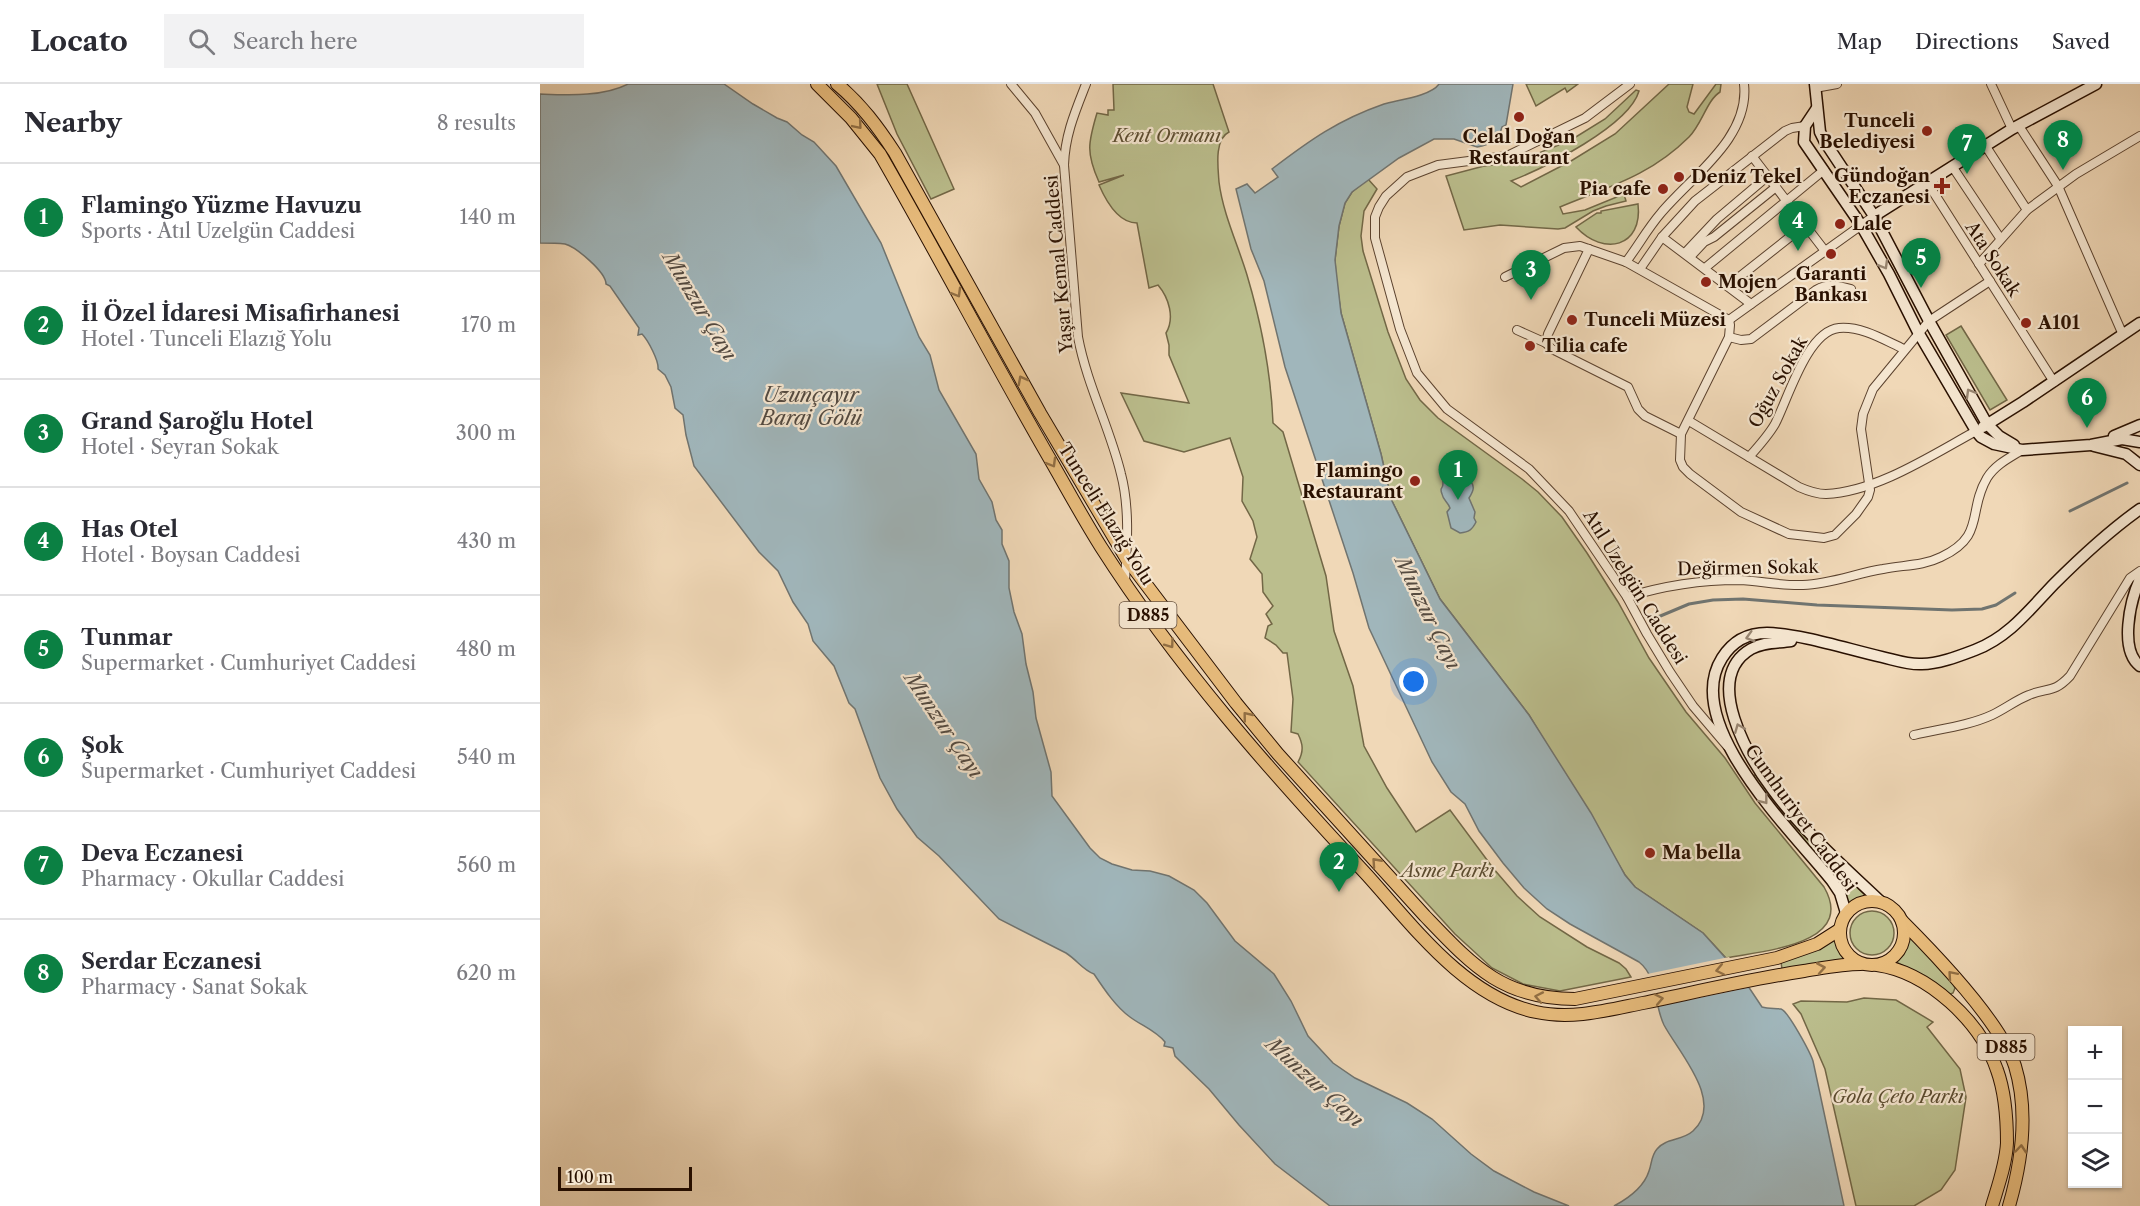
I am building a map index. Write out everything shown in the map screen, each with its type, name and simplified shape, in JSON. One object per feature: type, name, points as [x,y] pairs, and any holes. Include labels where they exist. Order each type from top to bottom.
[{"type":"main road","name":"Tunceli Elazığ Yolu","points":[[817,84],[851,118],[880,154],[1034,432],[1100,545],[1176,653],[1266,765],[1413,926],[1477,987],[1516,1007],[1560,1015],[1601,1011],[1780,975],[1861,964]]},
{"type":"main road","name":"Tunceli Elazığ Yolu","points":[[837,84],[881,130],[1040,413],[1126,558],[1236,703],[1278,754],[1425,916],[1469,960],[1487,975],[1521,993],[1560,999],[1598,996],[1777,958],[1817,944],[1839,930]]},
{"type":"main road","points":[[1874,216],[2015,127],[2096,84]]},
{"type":"main road","points":[[1815,86],[1820,132],[1824,142],[1874,216],[1987,424],[1999,436],[2022,450]]},
{"type":"main road","points":[[1817,108],[1805,126],[1804,142],[1861,225],[1918,332],[1976,431],[1994,444],[2022,450],[2091,445],[2122,439],[2140,442]]},
{"type":"main road","points":[[1976,431],[2054,382],[2140,323]]},
{"type":"main road","points":[[2091,445],[2140,425]]},
{"type":"main road","points":[[2091,445],[2126,454],[2140,465]]},
{"type":"main road","points":[[2130,516],[2140,501]]},
{"type":"main road","name":"Cumhuriyet Caddesi","points":[[1846,913],[1840,894],[1832,881],[1762,798],[1732,752],[1713,708],[1712,692],[1713,675],[1726,651],[1738,640],[1752,634],[1767,633],[1911,664],[1933,663],[1976,650],[2009,631],[2086,552],[2140,509]]},
{"type":"main road","points":[[2140,579],[2132,607],[2128,643],[2132,657],[2140,666]]},
{"type":"main road","points":[[1807,640],[1763,644],[1750,649],[1732,669],[1728,697],[1741,735],[1774,792],[1810,832],[1881,902],[1896,911],[1902,921],[1904,935],[1900,949],[1891,960],[1877,965],[1861,964],[1841,944],[1839,930],[1846,913],[1862,902],[1881,902]]},
{"type":"main road","name":"D885","points":[[1902,921],[1929,949],[1981,1011],[1997,1032],[2014,1063],[2021,1100],[2022,1150],[2009,1206]]},
{"type":"main road","name":"D885","points":[[1877,965],[1899,970],[1934,989],[1963,1016],[1989,1052],[1997,1071],[2003,1097],[2007,1144],[1992,1206]]},
{"type":"street","points":[[1011,84],[1035,113],[1064,165]]},
{"type":"street","name":"Yaşar Kemal Caddesi","points":[[1086,84],[1068,131],[1064,165],[1078,337],[1084,364],[1122,475],[1125,583]]},
{"type":"street","name":"Atıl Uzelgün Caddesi","points":[[1630,84],[1586,118],[1508,156],[1438,165],[1407,177],[1386,196],[1375,217],[1374,227],[1381,264],[1400,328],[1417,373],[1454,416],[1529,469],[1579,522],[1628,597],[1647,634],[1693,706],[1732,752]]},
{"type":"street","points":[[1626,262],[1661,213],[1726,142],[1738,123],[1744,105],[1744,84]]},
{"type":"street","points":[[1815,86],[1837,84]]},
{"type":"street","points":[[1991,84],[2015,127],[2058,186],[2123,335]]},
{"type":"street","points":[[1640,269],[1662,237],[1700,197],[1785,131],[1805,126]]},
{"type":"street","points":[[1979,264],[2027,210],[2058,186],[2140,136]]},
{"type":"street","points":[[1985,145],[2027,210]]},
{"type":"street","points":[[1752,156],[1825,251]]},
{"type":"street","points":[[1952,166],[2000,238]]},
{"type":"street","points":[[1705,268],[1824,170]]},
{"type":"street","points":[[1687,255],[1717,219],[1768,176]]},
{"type":"street","name":"Ata Sokak","points":[[1927,182],[2054,382]]},
{"type":"street","points":[[1687,255],[1714,237],[1776,187]]},
{"type":"street","points":[[1729,320],[1874,216]]},
{"type":"street","points":[[1728,286],[1805,225]]},
{"type":"street","points":[[1662,237],[1751,304]]},
{"type":"street","points":[[1505,277],[1564,248],[1580,246],[1626,262],[1729,320]]},
{"type":"street","points":[[1546,343],[1548,334],[1589,249]]},
{"type":"street","points":[[1729,320],[1729,337],[1681,434],[1680,460],[1683,467],[1741,512],[1789,534],[1824,538],[1835,536],[1846,526],[1868,497],[1871,484],[1862,441],[1863,414],[1873,389],[1929,321],[1990,281]]},
{"type":"street","points":[[1729,337],[1741,340],[1751,339],[1825,285],[1832,284],[1851,289]]},
{"type":"street","name":"Oğuz Sokak","points":[[1749,457],[1774,426],[1809,351],[1827,331],[1837,328],[1861,330],[1904,349]]},
{"type":"street","points":[[1517,330],[1628,387],[1638,409],[1645,416],[1681,434]]},
{"type":"street","points":[[1689,420],[1790,483],[1814,493],[1845,491],[1871,484],[1976,431]]},
{"type":"street","name":"Değirmen Sokak","points":[[1628,597],[1658,587],[1682,584],[1739,580],[1802,585],[1822,583],[1883,569],[1933,561],[1952,552],[1968,537],[1986,479],[2000,464],[2022,450]]},
{"type":"street","points":[[1914,735],[1993,715],[2014,701],[2037,691],[2049,691],[2062,685],[2070,676],[2130,578],[2140,571]]},
{"type":"green space","points":[[877,84],[907,84],[954,189],[931,199],[897,134]]},
{"type":"green space","name":"Kent Ormanı","points":[[1113,84],[1213,84],[1229,132],[1221,141],[1218,154],[1221,194],[1257,311],[1268,367],[1273,423],[1283,432],[1326,576],[1334,631],[1353,686],[1364,746],[1387,788],[1416,832],[1450,810],[1517,896],[1540,917],[1587,947],[1619,963],[1631,977],[1560,991],[1523,984],[1492,968],[1455,934],[1298,762],[1302,748],[1298,734],[1291,732],[1293,699],[1287,653],[1283,653],[1265,638],[1268,626],[1272,624],[1266,614],[1273,606],[1263,592],[1262,574],[1250,559],[1257,537],[1253,521],[1242,501],[1243,477],[1230,438],[1184,452],[1144,441],[1121,393],[1189,403],[1169,355],[1166,333],[1170,321],[1170,308],[1158,285],[1149,288],[1137,223],[1118,215],[1099,185],[1124,175],[1099,182],[1090,155],[1090,140],[1097,113],[1108,115],[1108,110],[1114,110]]},
{"type":"green space","points":[[1526,84],[1578,84],[1567,92],[1565,88],[1536,106]]},
{"type":"green space","points":[[1669,84],[1693,84],[1687,107],[1689,112],[1694,114],[1716,84],[1721,84],[1720,92],[1715,96],[1694,132],[1659,162],[1628,179],[1560,207],[1563,214],[1585,210],[1624,194],[1626,201],[1593,211],[1565,228],[1500,225],[1464,230],[1446,176],[1484,166],[1514,163],[1571,140],[1605,119],[1636,90],[1639,91],[1632,104],[1603,131],[1563,156],[1511,181],[1521,187],[1571,161],[1615,134]]},
{"type":"green space","points":[[1368,179],[1377,189],[1364,211],[1361,236],[1363,251],[1388,332],[1406,379],[1420,400],[1438,418],[1522,479],[1562,517],[1618,602],[1649,658],[1686,712],[1725,758],[1755,803],[1824,887],[1831,907],[1828,922],[1816,934],[1780,948],[1726,958],[1703,933],[1635,887],[1625,875],[1529,715],[1440,599],[1391,499],[1381,454],[1341,313],[1335,260],[1339,226],[1345,203],[1352,192]]},
{"type":"green space","points":[[1638,204],[1638,219],[1634,230],[1628,238],[1619,243],[1598,242],[1576,227],[1601,211]]},
{"type":"green space","points":[[1961,326],[2007,400],[1990,410],[1946,335]]},
{"type":"green space","points":[[1757,774],[1871,897],[1849,905],[1844,892],[1765,796],[1753,776]]},
{"type":"green space","points":[[1872,911],[1888,917],[1894,933],[1888,949],[1872,955],[1856,949],[1850,933],[1856,917]]},
{"type":"green space","points":[[1908,932],[1951,980],[1955,988],[1953,993],[1948,995],[1912,970],[1896,962],[1907,944]]},
{"type":"green space","points":[[1836,938],[1840,952],[1846,960],[1782,969],[1781,962]]},
{"type":"green space","name":"Gola Çeto Parkı","points":[[1864,998],[1896,1000],[1933,1022],[1927,1027],[1960,1069],[1966,1097],[1955,1170],[1941,1190],[1914,1206],[1856,1206],[1825,1069],[1801,1014],[1793,1004],[1801,1001],[1847,1002]]},
{"type":"water","name":"Uzunçayır Baraj Gölü","points":[[628,84],[724,84],[753,104],[787,122],[814,142],[836,166],[881,243],[919,337],[930,355],[939,390],[976,454],[979,479],[992,502],[996,520],[1002,530],[1002,544],[1009,561],[1009,588],[1022,634],[1036,718],[1051,772],[1052,796],[1090,848],[1100,858],[1112,864],[1169,876],[1194,890],[1207,903],[1235,941],[1274,974],[1291,1001],[1308,1036],[1333,1063],[1355,1078],[1407,1103],[1432,1119],[1494,1171],[1534,1192],[1569,1206],[1330,1206],[1275,1164],[1209,1089],[1175,1056],[1173,1048],[1164,1046],[1165,1042],[1157,1034],[1125,1013],[1094,974],[1066,953],[999,919],[939,856],[917,837],[897,809],[880,778],[855,709],[849,703],[834,666],[813,641],[808,624],[793,602],[778,571],[759,552],[694,466],[683,415],[675,408],[671,387],[665,375],[658,369],[655,356],[647,341],[642,334],[638,335],[639,328],[590,261],[565,244],[540,243],[540,94],[597,93]]},
{"type":"water","name":"Munzur Çayı","points":[[1439,84],[1513,84],[1506,125],[1502,127],[1499,135],[1493,141],[1477,147],[1454,139],[1434,139],[1399,158],[1352,192],[1345,203],[1339,226],[1335,260],[1341,313],[1381,454],[1391,499],[1440,599],[1529,715],[1591,813],[1625,875],[1635,887],[1703,933],[1740,974],[1762,1007],[1781,1009],[1793,1024],[1813,1061],[1844,1206],[1614,1206],[1630,1196],[1644,1182],[1654,1154],[1661,1145],[1693,1131],[1702,1119],[1704,1106],[1702,1092],[1688,1063],[1664,1025],[1653,983],[1645,968],[1639,962],[1547,909],[1524,888],[1503,863],[1479,831],[1465,804],[1451,792],[1432,762],[1369,628],[1285,367],[1264,281],[1251,249],[1236,189],[1247,184],[1255,193],[1278,177],[1272,169],[1325,132],[1368,110],[1422,95]]},
{"type":"water","points":[[1452,467],[1466,467],[1468,469],[1467,478],[1473,485],[1469,498],[1475,512],[1476,522],[1470,530],[1463,533],[1451,528],[1447,512],[1450,508],[1441,490],[1443,483],[1441,472]]},
{"type":"pier","points":[[1729,957],[1752,987],[1655,1007],[1647,974]]},
{"type":"waterway","points":[[2070,511],[2127,483]]},
{"type":"waterway","points":[[1658,617],[1689,604],[1743,599],[1817,605],[1982,609],[1996,605],[2015,593]]},
{"type":"place","name":"Celal Doğan Restaurant","points":[[1519,117]]},
{"type":"place","name":"Tunceli Belediyesi","points":[[1927,131]]},
{"type":"place","name":"Serdar Eczanesi","points":[[2063,170]]},
{"type":"place","name":"Deva Eczanesi","points":[[1967,174]]},
{"type":"place","name":"Deniz Tekel","points":[[1679,177]]},
{"type":"place","name":"Gündoğan Eczanesi","points":[[1942,186]]},
{"type":"place","name":"Pia cafe","points":[[1663,189]]},
{"type":"place","name":"Lale","points":[[1840,224]]},
{"type":"place","name":"Has Otel","points":[[1798,251]]},
{"type":"place","name":"Garanti Bankası","points":[[1831,254]]},
{"type":"place","name":"Mojen","points":[[1706,282]]},
{"type":"place","name":"Tunmar","points":[[1921,288]]},
{"type":"place","name":"Grand Şaroğlu Hotel","points":[[1531,300]]},
{"type":"place","name":"Tunceli Müzesi","points":[[1572,320]]},
{"type":"place","name":"A101","points":[[2026,323]]},
{"type":"place","name":"Tilia cafe","points":[[1530,346]]},
{"type":"place","name":"Şok","points":[[2087,428]]},
{"type":"place","name":"Flamingo Restaurant","points":[[1415,481]]},
{"type":"place","name":"Flamingo Yüzme Havuzu","points":[[1458,500]]},
{"type":"place","name":"Ma bella","points":[[1650,853]]},
{"type":"place","name":"İl Özel İdaresi Misafirhanesi","points":[[1339,892]]},
{"type":"park label","name":"Asme Parkı","points":[[1448,871]]}]
